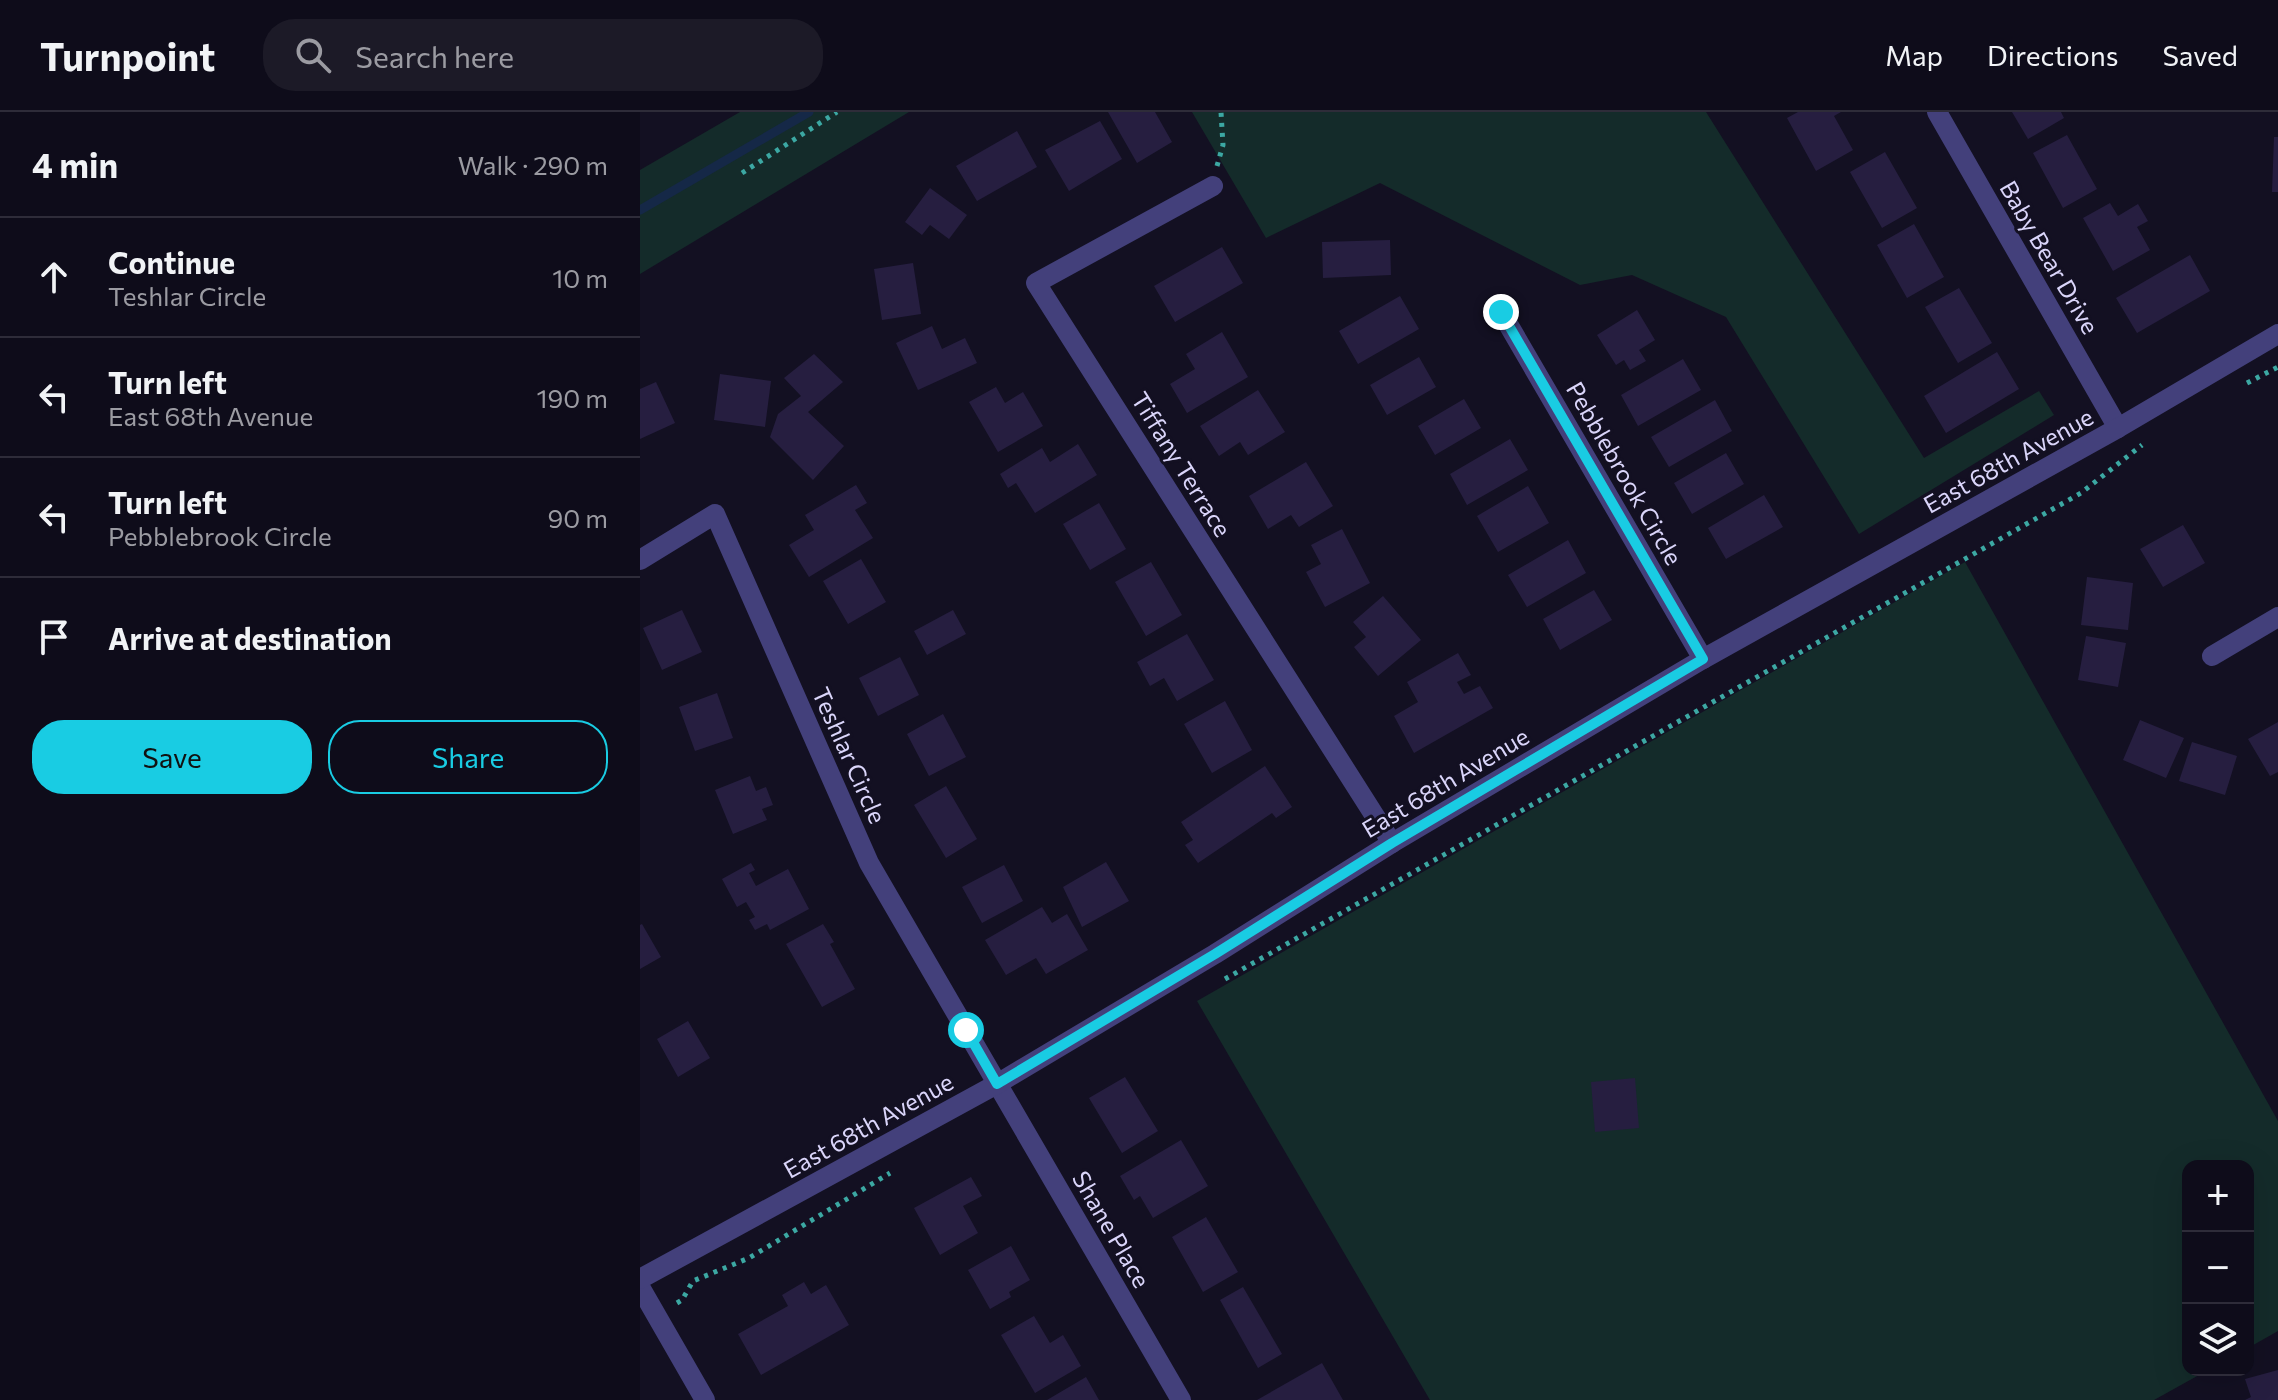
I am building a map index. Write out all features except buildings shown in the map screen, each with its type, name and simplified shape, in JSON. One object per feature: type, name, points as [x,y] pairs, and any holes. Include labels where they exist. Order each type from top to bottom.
[{"type":"street","name":"Baby Bear Drive","points":[[1937,112],[2118,428]]},
{"type":"street","name":"Tiffany Terrace","points":[[1213,186],[1036,283],[1392,843]]},
{"type":"street","name":"Pebblebrook Circle","points":[[1501,312],[1703,659]]},
{"type":"street","name":"East 68th Avenue","points":[[640,1279],[997,1084],[1215,954],[1392,843],[1703,659],[2118,428],[2278,334]]},
{"type":"street","name":"Teshlar Circle","points":[[640,560],[715,514],[869,863],[997,1084]]},
{"type":"street","points":[[2212,656],[2278,617]]},
{"type":"street","name":"Shane Place","points":[[997,1084],[1181,1400]]},
{"type":"street","points":[[640,1287],[705,1400]]},
{"type":"path","points":[[742,173],[837,112]]},
{"type":"path","points":[[1213,186],[1223,145],[1221,112]]},
{"type":"path","points":[[2237,388],[2278,367]]},
{"type":"path","points":[[1224,980],[2081,493],[2151,439]]},
{"type":"path","points":[[657,1316],[682,1300],[693,1281],[749,1258],[897,1169]]},
{"type":"green space","points":[[740,112],[909,112],[640,274],[640,170]]},
{"type":"green space","points":[[1192,112],[1706,112],[1924,458],[2039,391],[2054,415],[1859,534],[1726,317],[1632,275],[1580,285],[1380,183],[1266,238]]},
{"type":"green space","points":[[1965,562],[2278,1121],[2278,1331],[2254,1345],[2254,1160],[2182,1160],[2182,1376],[2197,1376],[2154,1400],[1430,1400],[1197,1001]]},
{"type":"waterway","points":[[640,210],[809,112]]},
{"type":"route","points":[[966,1030],[997,1084],[1215,954],[1392,843],[1703,659],[1501,312]]}]
